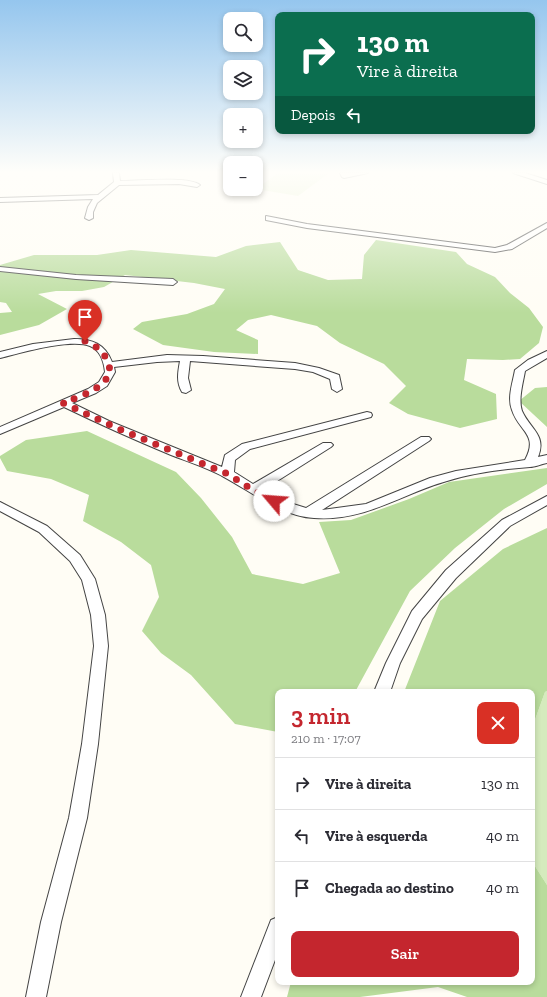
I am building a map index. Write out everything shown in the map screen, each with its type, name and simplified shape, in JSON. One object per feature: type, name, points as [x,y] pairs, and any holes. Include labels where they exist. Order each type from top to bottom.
[{"type":"street","points":[[277,220],[314,227],[495,250],[509,247],[547,225]]},
{"type":"street","points":[[0,269],[76,276],[173,282]]},
{"type":"street","points":[[0,355],[65,342],[85,341],[98,348],[108,360],[110,372],[103,384],[92,391],[0,431]]},
{"type":"street","points":[[529,464],[535,456],[539,441],[537,436],[517,411],[518,381],[520,370],[531,362],[547,354]]},
{"type":"street","points":[[109,365],[145,360],[186,358],[309,368],[335,377],[337,389]]},
{"type":"street","points":[[186,358],[182,376],[182,384],[186,390]]},
{"type":"street","points":[[63,403],[112,426],[228,474],[274,501],[308,514],[346,512],[371,507],[441,479],[469,471],[529,464],[547,459]]},
{"type":"street","points":[[228,474],[229,458],[246,446],[367,415]]},
{"type":"street","points":[[308,514],[425,439]]},
{"type":"street","points":[[253,490],[327,445]]},
{"type":"street","points":[[383,689],[393,663],[417,615],[422,609],[463,563],[506,523],[547,500]]},
{"type":"street","points":[[0,506],[43,530],[75,558],[88,579],[98,616],[101,646],[90,744],[78,818],[51,922],[36,997]]},
{"type":"street","points":[[251,997],[275,935]]},
{"type":"green space","points":[[376,240],[456,252],[467,264],[495,277],[510,293],[529,308],[543,327],[539,343],[520,359],[467,359],[464,380],[496,394],[497,419],[460,428],[408,414],[389,403],[406,386],[384,364],[340,343],[317,326],[271,315],[248,320],[236,330],[258,340],[258,354],[214,352],[163,345],[133,329],[142,322],[187,314],[214,304],[225,289],[194,283],[125,275],[104,287],[82,291],[56,291],[38,294],[67,309],[39,325],[0,335],[0,313],[12,312],[6,303],[0,302],[0,265],[34,255],[97,255],[131,250],[216,257],[246,246],[280,242],[298,270],[328,280],[362,279],[364,255]]},
{"type":"green space","points":[[547,387],[547,427],[519,401],[535,388]]},
{"type":"green space","points":[[87,431],[176,472],[201,498],[232,537],[252,574],[303,584],[340,573],[319,522],[351,520],[409,499],[449,482],[547,468],[547,484],[504,509],[455,548],[410,591],[357,689],[275,689],[275,731],[235,724],[191,675],[161,653],[142,631],[159,597],[151,565],[121,542],[83,521],[89,495],[51,479],[7,471],[0,456],[26,440]]},
{"type":"green space","points":[[547,528],[547,691],[545,692],[535,720],[535,689],[405,689],[440,601],[503,549]]},
{"type":"green space","points":[[547,691],[547,885],[535,866],[535,720],[545,692]]},
{"type":"green space","points":[[535,866],[547,885],[547,997],[467,997],[438,987],[360,997],[287,997],[290,985],[535,985]]},
{"type":"route","points":[[85,341],[98,348],[108,360],[110,372],[108,378],[103,384],[92,391],[63,403],[105,423],[228,474],[274,501]]}]
